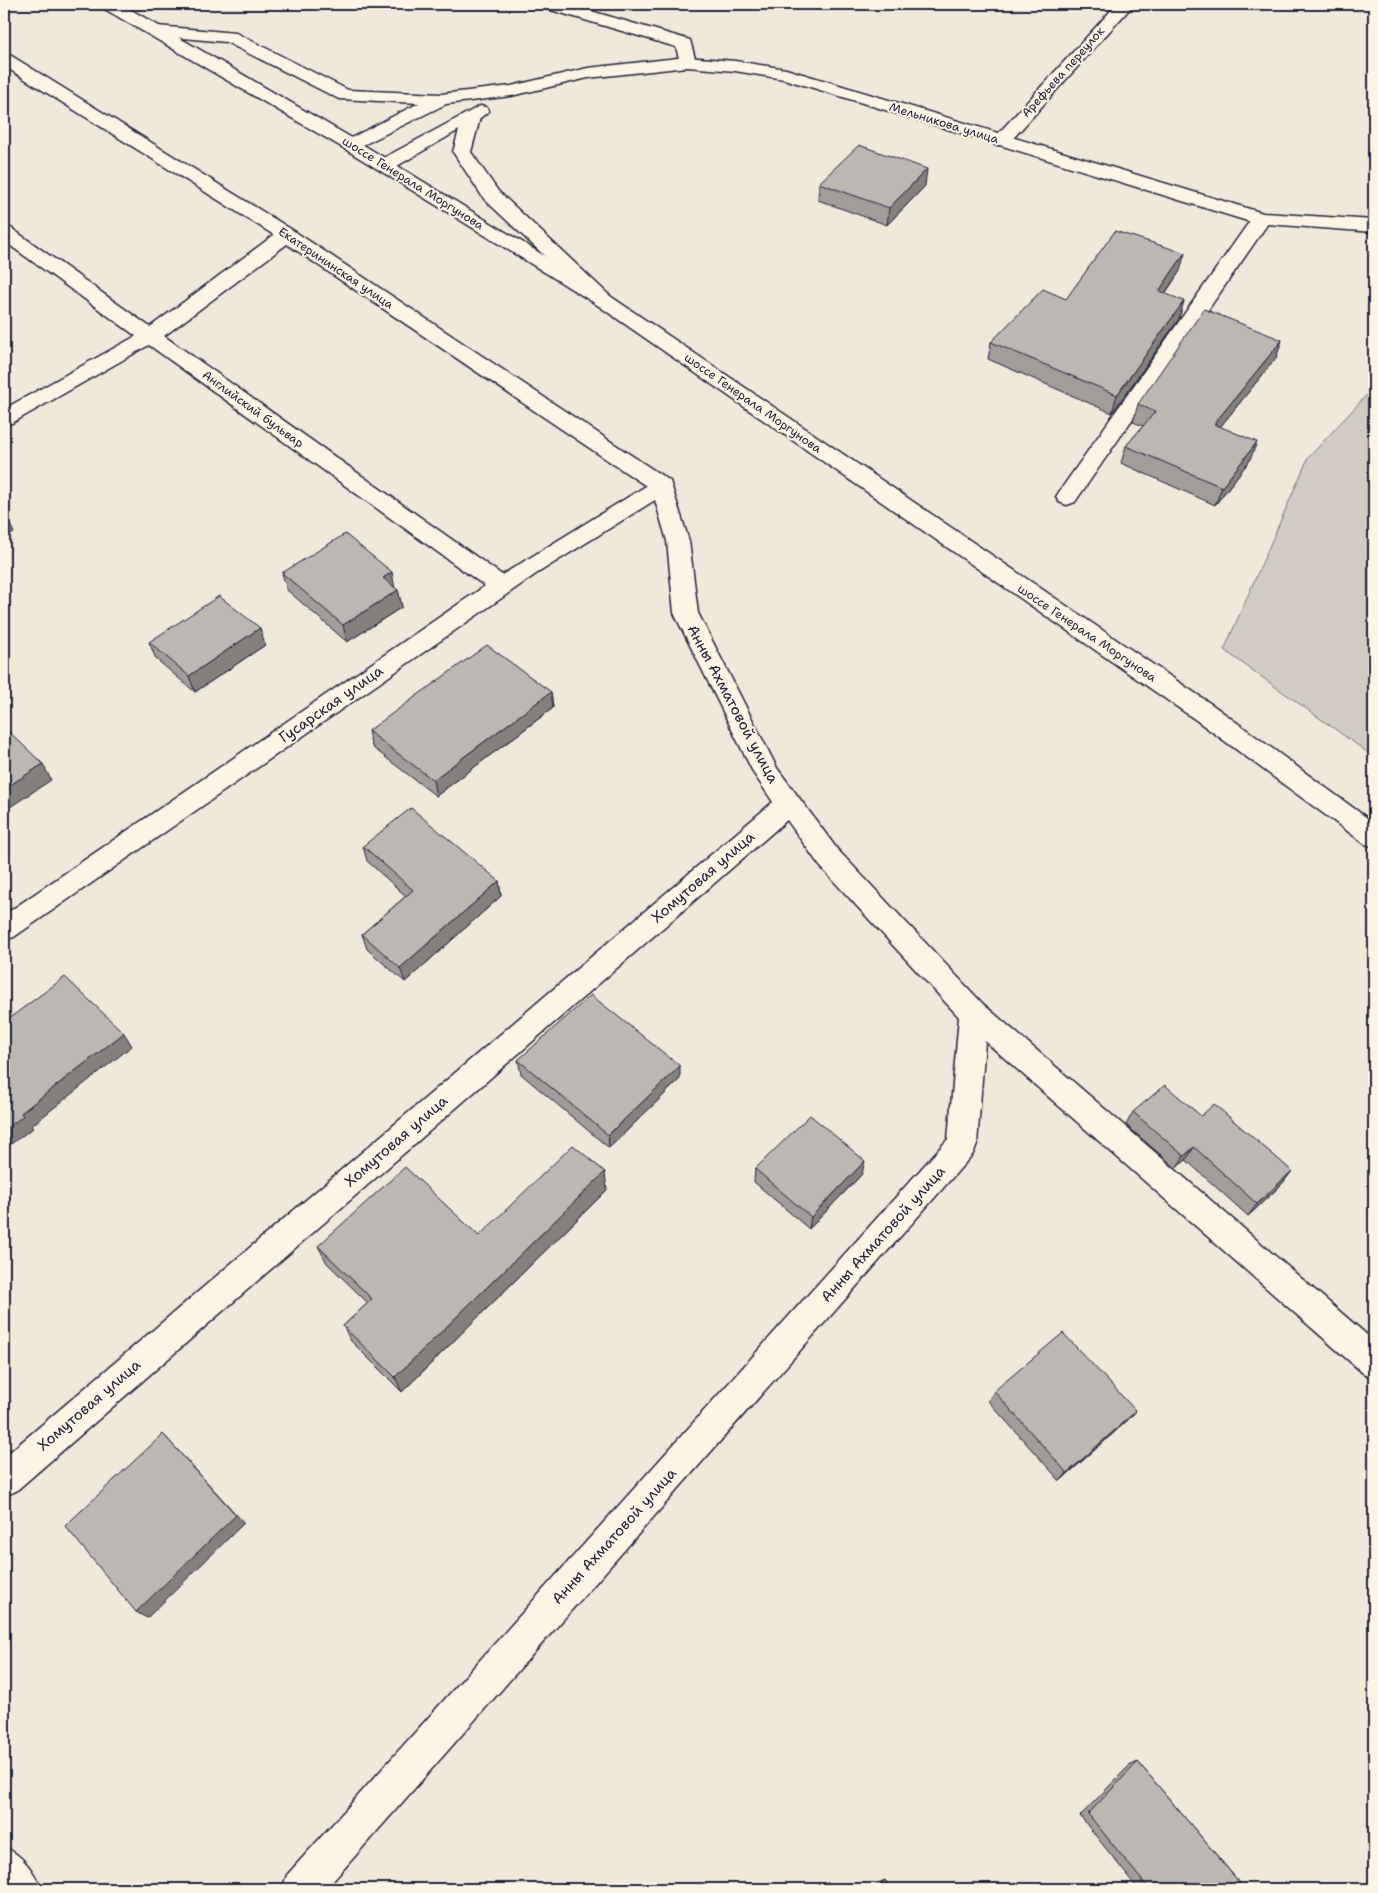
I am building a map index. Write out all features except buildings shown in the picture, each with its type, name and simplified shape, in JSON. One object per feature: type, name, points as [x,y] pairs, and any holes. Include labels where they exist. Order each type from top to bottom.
[{"type":"street","name":"шоссе Генерала Моргунова","points":[[109,4],[385,165],[603,300],[1205,713],[1374,837]]},
{"type":"street","points":[[550,4],[684,44],[686,62]]},
{"type":"street","points":[[593,17],[611,4]]},
{"type":"street","name":"Арефьева переулок","points":[[1001,141],[1126,4]]},
{"type":"street","points":[[157,31],[230,37],[346,95],[441,99],[510,91]]},
{"type":"street","name":"Екатерининская улица","points":[[4,60],[287,235],[662,486]]},
{"type":"street","name":"Мельникова улица","points":[[510,91],[588,73],[686,62],[735,66],[786,74],[1261,219],[1374,226]]},
{"type":"street","points":[[385,165],[472,116],[510,91]]},
{"type":"street","points":[[351,145],[441,99]]},
{"type":"street","points":[[472,116],[462,152],[492,195],[603,300]]},
{"type":"street","points":[[1067,497],[1261,219]]},
{"type":"street","name":"Английский бульвар","points":[[4,232],[501,586]]},
{"type":"street","points":[[4,418],[151,336],[287,235]]},
{"type":"street","name":"Гусарская улица","points":[[4,929],[501,586],[662,486]]},
{"type":"street","name":"Анны Ахматовой улица","points":[[301,1889],[962,1144],[972,1013],[828,857],[766,774],[686,614],[678,540],[662,486]]},
{"type":"street","name":"Хомутовая улица","points":[[4,1479],[788,804]]},
{"type":"street","points":[[972,1013],[1374,1362]]},
{"type":"street","points":[[4,1866],[22,1889]]},
{"type":"shaded area","points":[[1374,387],[1374,757],[1224,650],[1308,458]]}]
